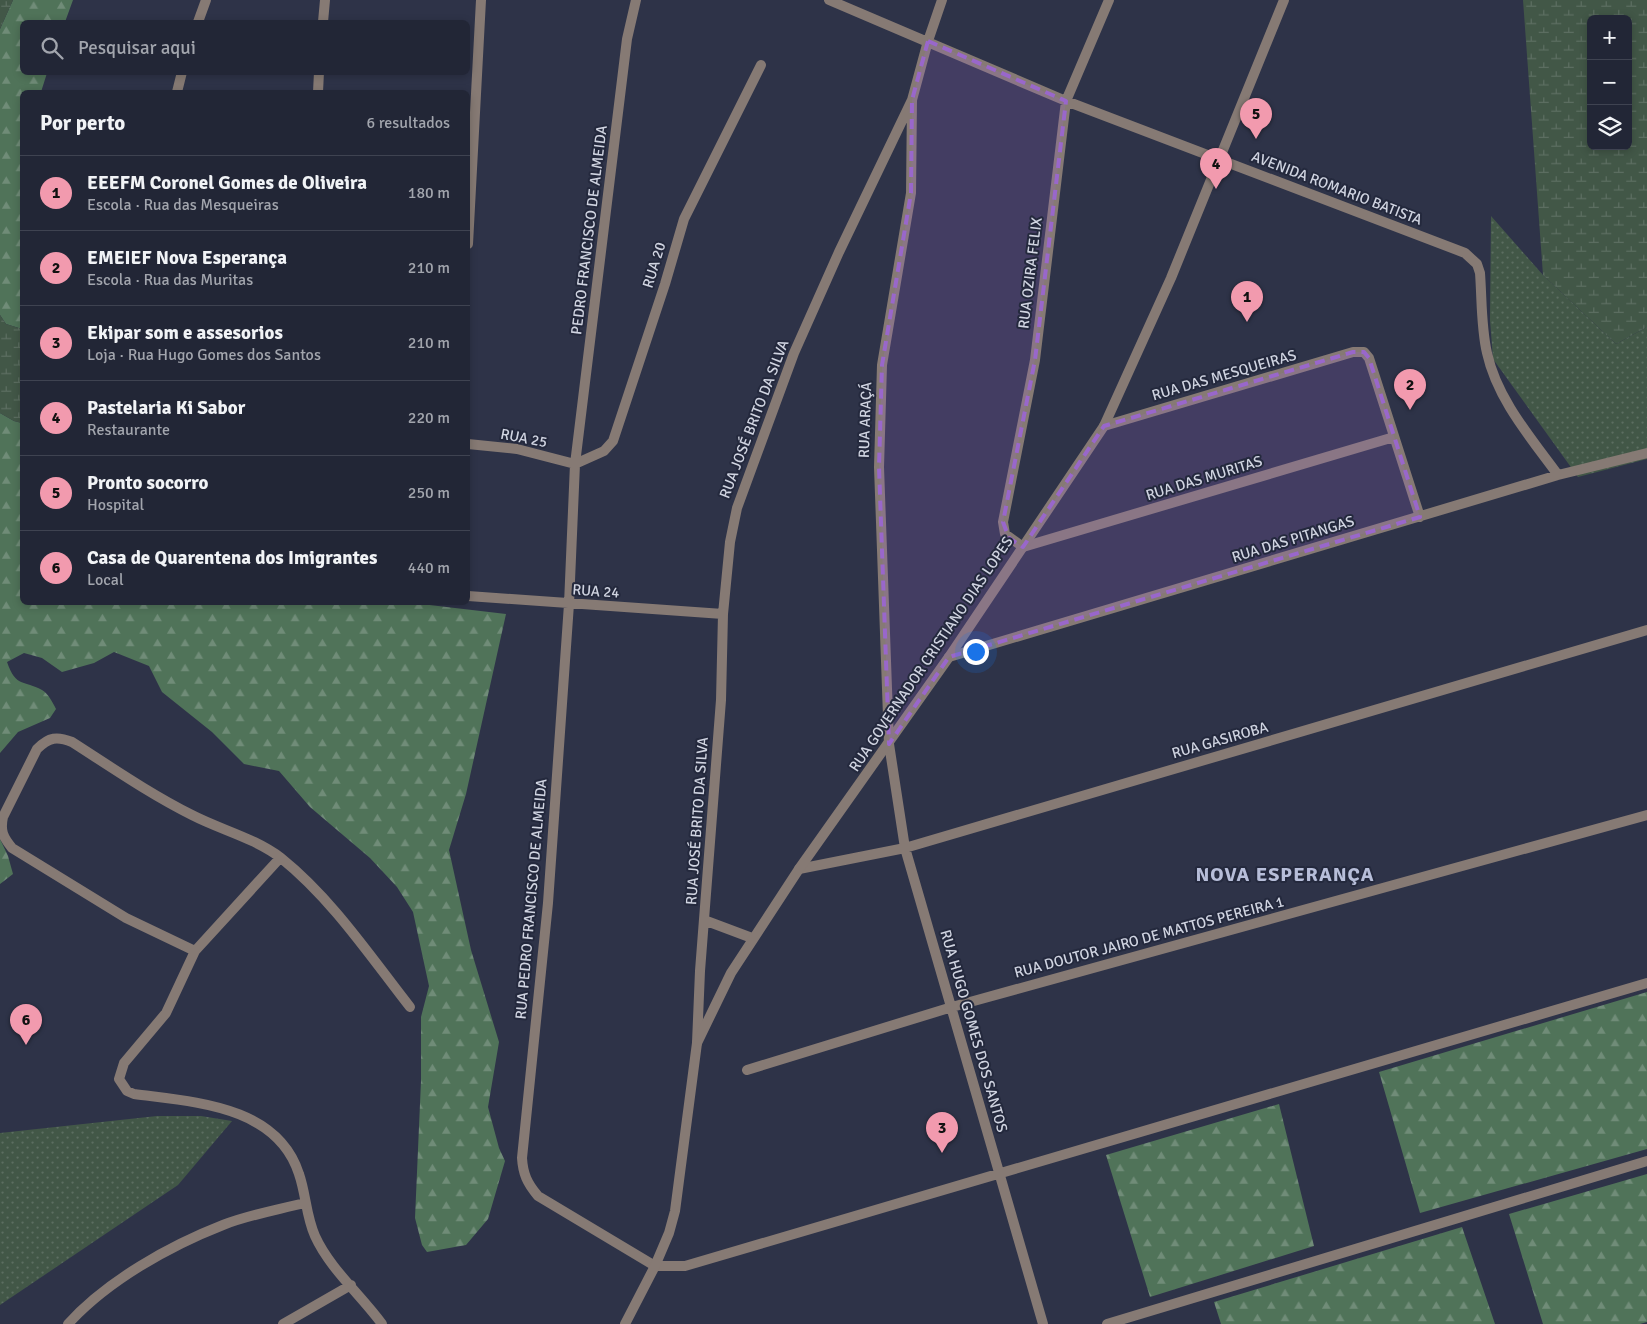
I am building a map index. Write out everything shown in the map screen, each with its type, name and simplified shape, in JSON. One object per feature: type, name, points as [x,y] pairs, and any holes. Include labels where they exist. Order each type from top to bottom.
[{"type":"street","points":[[199,20],[206,0]]},
{"type":"street","points":[[323,20],[325,0]]},
{"type":"street","points":[[470,206],[481,0]]},
{"type":"street","name":"PEDRO FRANCISCO DE ALMEIDA","points":[[575,464],[625,58],[636,0]]},
{"type":"street","name":"AVENIDA ROMARIO BATISTA","points":[[830,0],[1066,101],[1465,252],[1472,258],[1480,273],[1487,354],[1500,390],[1520,424],[1558,475]]},
{"type":"street","name":"RUA JOSÉ BRITO DA SILVA","points":[[697,1043],[704,920],[721,700],[723,614],[730,542],[737,508],[753,460],[794,353],[831,269],[912,100],[928,41],[942,0]]},
{"type":"street","name":"RUA OZIRA FELIX","points":[[1023,547],[1005,534],[1003,522],[1035,360],[1066,101],[1109,0]]},
{"type":"street","name":"RUA GOVERNADOR CRISTIANO DIAS LOPES","points":[[625,1324],[655,1266],[669,1233],[675,1211],[697,1043],[731,973],[752,938],[799,869],[949,657],[1104,426],[1171,278],[1284,0]]},
{"type":"street","name":"RUA 20","points":[[575,464],[604,451],[613,440],[665,284],[684,219],[761,65]]},
{"type":"street","points":[[178,90],[181,75]]},
{"type":"street","points":[[318,90],[319,75]]},
{"type":"street","name":"RUA ARAÇÁ","points":[[889,744],[879,458],[882,365],[911,193],[912,100]]},
{"type":"street","name":"RUA DAS MESQUEIRAS","points":[[1104,426],[1353,352],[1364,352],[1369,358],[1394,437]]},
{"type":"street","points":[[1394,437],[1420,517]]},
{"type":"street","name":"RUA DAS MURITAS","points":[[1023,547],[1394,437]]},
{"type":"street","name":"RUA 25","points":[[470,444],[516,449],[575,464]]},
{"type":"street","name":"RUA DAS PITANGAS","points":[[949,657],[1558,475],[1647,453]]},
{"type":"street","name":"RUA PEDRO FRANCISCO DE ALMEIDA","points":[[575,464],[569,604],[548,904],[530,1066],[522,1158],[523,1174],[538,1196],[655,1266]]},
{"type":"street","name":"RUA 24","points":[[470,596],[723,614]]},
{"type":"street","name":"RUA GASIROBA","points":[[799,869],[905,848],[1647,630]]},
{"type":"street","points":[[195,951],[117,913],[12,848],[4,839],[1,828],[4,816],[37,749],[52,737],[61,738],[157,796],[194,816],[259,845],[280,858],[312,887],[334,911],[410,1007]]},
{"type":"street","name":"RUA HUGO GOMES DOS SANTOS","points":[[889,744],[905,848],[1043,1324]]},
{"type":"street","name":"RUA DOUTOR JAIRO DE MATTOS PEREIRA 1","points":[[747,1070],[952,1007],[1647,815]]},
{"type":"street","points":[[280,858],[195,951],[166,1013],[124,1063],[120,1071],[121,1085],[134,1094],[218,1107],[245,1116],[264,1128],[282,1143],[292,1158],[299,1174],[304,1203],[315,1237],[328,1258],[382,1324]]},
{"type":"street","points":[[704,920],[752,938]]},
{"type":"street","points":[[655,1266],[672,1268],[697,1263],[998,1172],[1647,982]]},
{"type":"street","points":[[1107,1324],[1647,1161]]},
{"type":"street","points":[[68,1324],[114,1285],[169,1249],[224,1224],[304,1203]]},
{"type":"street","points":[[283,1324],[351,1285]]},
{"type":"highlighted area","points":[[928,41],[1066,101],[1035,360],[1003,522],[1009,538],[1023,547],[1104,426],[1353,352],[1364,352],[1369,358],[1420,517],[949,657],[889,744],[879,467],[882,365],[911,193],[912,100]]},
{"type":"green space","points":[[0,0],[13,0],[0,29]]},
{"type":"green space","points":[[13,0],[73,0],[66,20],[20,20],[20,75],[46,75],[42,90],[20,90],[20,328],[6,324],[0,315],[0,29]]},
{"type":"green space","points":[[1523,0],[1647,0],[1647,327],[1616,344],[1543,275]]},
{"type":"green space","points":[[1491,216],[1543,275],[1616,344],[1647,327],[1647,459],[1578,477],[1493,359],[1490,320]]},
{"type":"green space","points":[[0,315],[6,324],[20,328],[20,422],[0,413]]},
{"type":"green space","points":[[0,413],[20,422],[20,605],[430,605],[506,614],[466,794],[449,850],[471,950],[499,1042],[488,1107],[499,1148],[505,1161],[488,1219],[466,1245],[427,1252],[422,1245],[415,1218],[421,1081],[421,1017],[429,986],[413,912],[397,887],[370,858],[310,807],[279,771],[244,764],[212,732],[162,692],[149,666],[114,652],[94,663],[62,672],[42,658],[24,653],[7,662],[17,680],[44,691],[56,709],[50,718],[18,732],[0,753]]},
{"type":"green space","points":[[0,839],[8,856],[13,874],[0,884]]},
{"type":"green space","points":[[1647,992],[1647,1149],[1420,1213],[1379,1072]]},
{"type":"green space","points":[[1279,1104],[1314,1246],[1150,1297],[1106,1155]]},
{"type":"green space","points":[[157,1116],[201,1116],[232,1121],[178,1185],[0,1305],[0,1133]]},
{"type":"green space","points":[[1647,1174],[1647,1322],[1640,1324],[1543,1324],[1509,1214]]},
{"type":"green space","points":[[1462,1227],[1495,1324],[1221,1324],[1214,1302]]},
{"type":"place","name":"Pronto socorro","points":[[1256,139]]},
{"type":"place","name":"Pastelaria Ki Sabor","points":[[1216,189]]},
{"type":"place","name":"EEEFM Coronel Gomes de Oliveira","points":[[1247,322]]},
{"type":"place","name":"EMEIEF Nova Esperança","points":[[1410,410]]},
{"type":"place","name":"Casa de Quarentena dos Imigrantes","points":[[26,1045]]},
{"type":"place","name":"Ekipar som e assesorios","points":[[942,1153]]},
{"type":"district","name":"NOVA ESPERANÇA","points":[[1285,874]]}]
